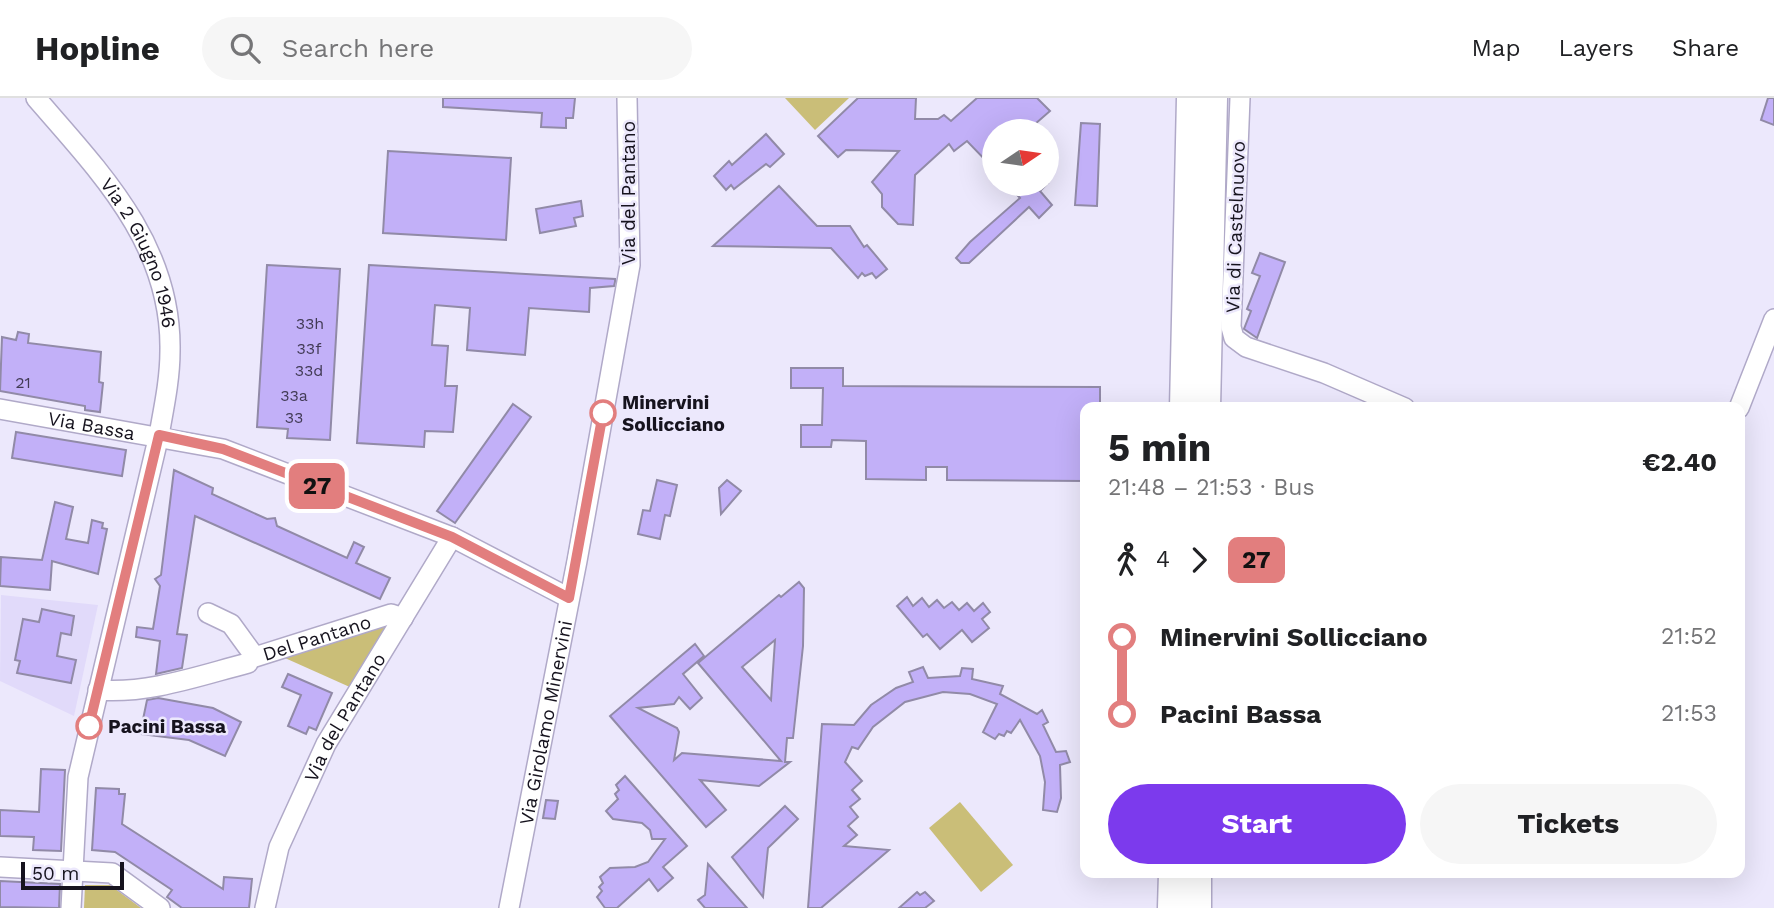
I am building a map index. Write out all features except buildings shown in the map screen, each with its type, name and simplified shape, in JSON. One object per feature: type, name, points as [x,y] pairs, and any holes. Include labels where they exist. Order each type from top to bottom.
[{"type":"highway","points":[[1184,98],[1189,166]]},
{"type":"highway","points":[[1184,402],[1191,98]]},
{"type":"highway","points":[[1206,402],[1213,98]]},
{"type":"highway","points":[[1172,908],[1173,878]]},
{"type":"highway","points":[[1197,878],[1197,908]]},
{"type":"street","name":"Via 2 Giugno 1946","points":[[36,98],[121,198],[152,256],[163,291],[170,340],[168,381],[159,435],[78,777],[71,908]]},
{"type":"street","name":"Via del Pantano","points":[[625,287],[630,265],[627,98]]},
{"type":"street","name":"Via di Castelnuovo","points":[[1240,98],[1231,327],[1234,338],[1246,347],[1324,373],[1391,402]]},
{"type":"street","name":"Via Girolamo Minervini","points":[[509,908],[625,287]]},
{"type":"street","points":[[1741,402],[1774,319]]},
{"type":"street","name":"Via Bassa","points":[[0,409],[159,435],[223,449],[452,537],[569,598]]},
{"type":"street","name":"Via del Pantano","points":[[265,908],[278,847],[326,744],[452,537]]},
{"type":"street","name":"Del Pantano","points":[[208,613],[231,624],[255,657],[391,614],[403,618]]},
{"type":"street","points":[[97,690],[127,692],[150,688],[248,663]]},
{"type":"street","points":[[0,867],[112,873],[160,908]]},
{"type":"shaded area","points":[[785,98],[849,98],[815,130]]},
{"type":"shaded area","points":[[1,595],[98,605],[74,716],[0,681]]},
{"type":"shaded area","points":[[391,619],[352,688],[276,654]]},
{"type":"shaded area","points":[[960,802],[1013,865],[981,892],[929,828]]},
{"type":"shaded area","points":[[85,885],[110,885],[141,908],[84,908]]},
{"type":"bus line","name":"27","points":[[89,726],[159,435],[223,449],[452,537],[569,598],[603,413]]},
{"type":"place","name":"Minervini Sollicciano","points":[[603,413]]},
{"type":"place","name":"Pacini Bassa","points":[[89,726]]}]
